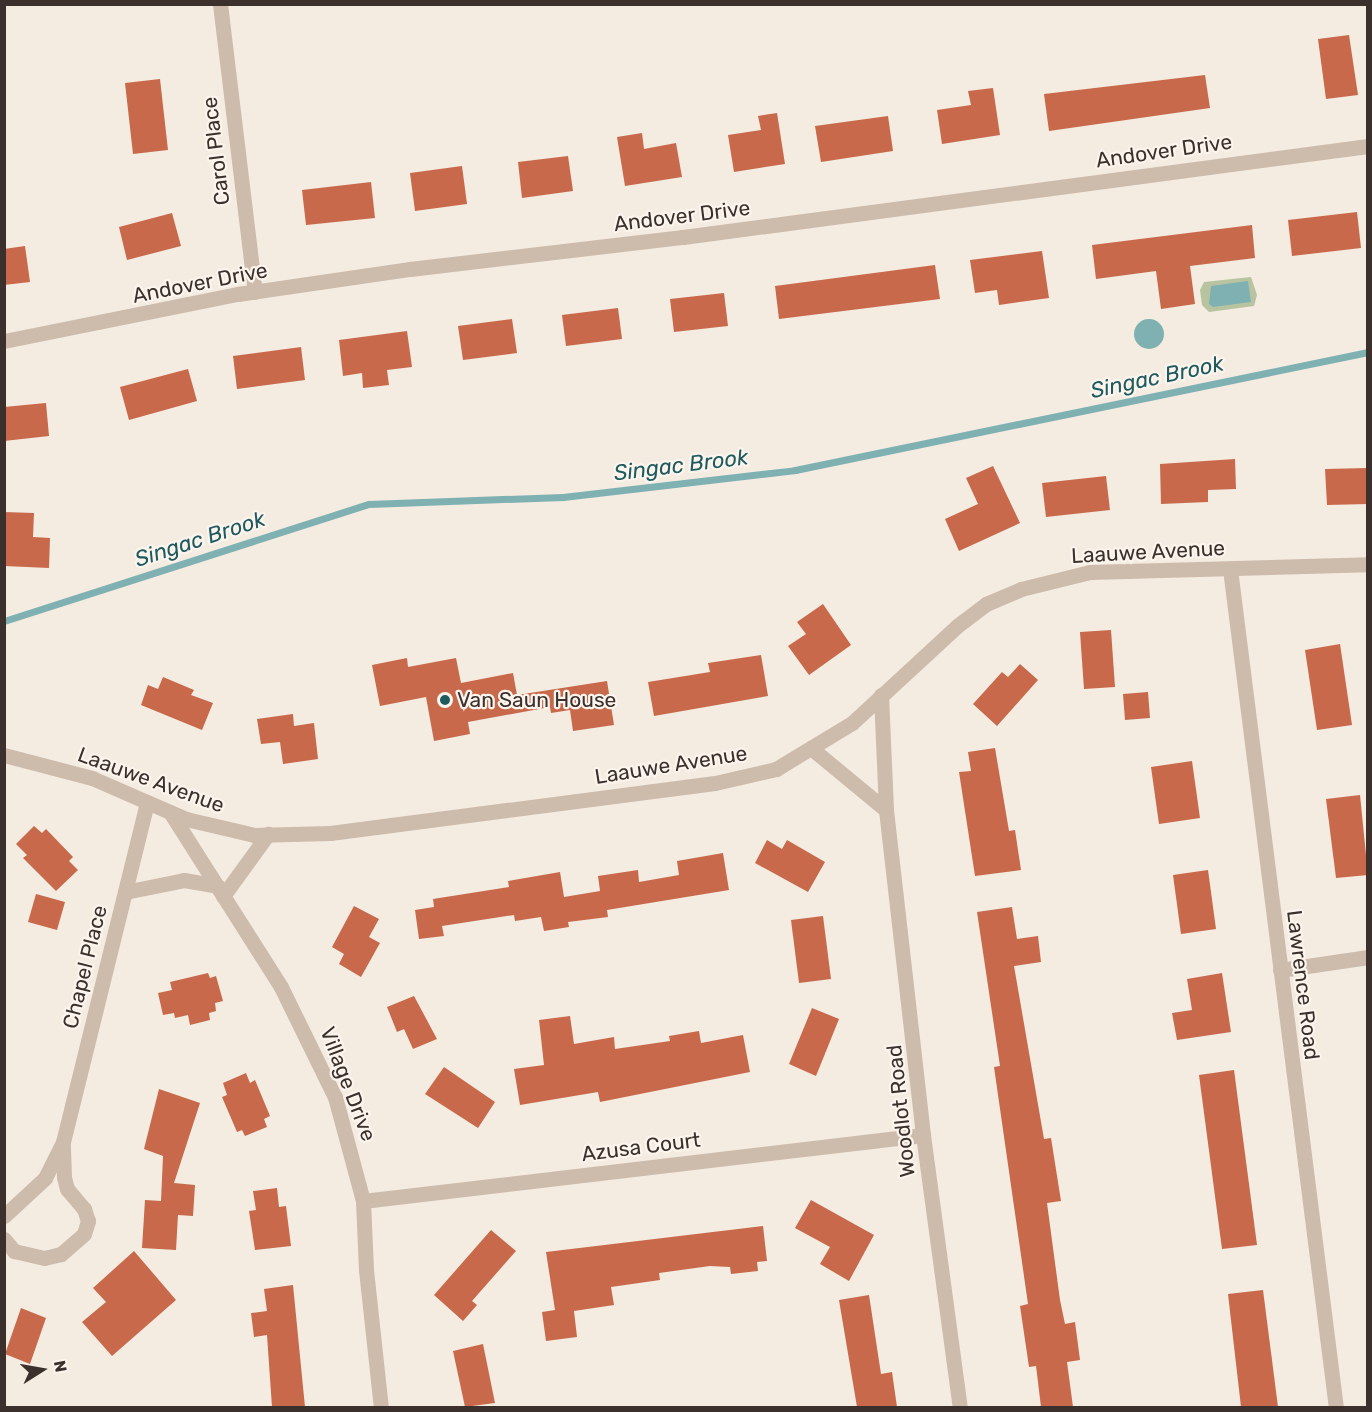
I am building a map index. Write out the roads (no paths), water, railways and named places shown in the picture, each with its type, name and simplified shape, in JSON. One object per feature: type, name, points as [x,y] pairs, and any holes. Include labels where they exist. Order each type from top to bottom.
[{"type":"street","name":"Carol Place","points":[[220,4],[255,292]]},
{"type":"street","name":"Andover Drive","points":[[4,341],[255,292],[410,269],[683,237],[1368,147]]},
{"type":"street","name":"Laauwe Avenue","points":[[4,755],[92,778],[170,812],[224,829],[267,834],[330,833],[715,783],[776,769],[852,723],[957,626],[986,604],[1021,589],[1090,572],[1368,564]]},
{"type":"street","name":"Lawrence Road","points":[[1230,569],[1336,1407]]},
{"type":"street","name":"Woodlot Road","points":[[881,695],[886,810],[923,1136],[960,1407]]},
{"type":"street","points":[[810,748],[886,810]]},
{"type":"street","name":"Chapel Place","points":[[4,1216],[45,1178],[63,1142],[147,802]]},
{"type":"street","name":"Village Drive","points":[[170,812],[311,1041],[335,1097],[363,1201],[366,1270],[381,1407]]},
{"type":"street","points":[[125,892],[184,880],[220,891],[267,834]]},
{"type":"street","points":[[1280,970],[1368,957]]},
{"type":"street","name":"Azusa Court","points":[[363,1201],[923,1136]]},
{"type":"street","name":"Chapel Place","points":[[4,1239],[14,1251],[44,1258],[61,1254],[84,1234],[88,1221],[84,1209],[67,1189],[64,1177],[63,1142]]},
{"type":"water","points":[[1248,281],[1251,302],[1213,307],[1209,304],[1211,286]]},
{"type":"water","points":[[1149,319],[1159,324],[1164,334],[1159,344],[1149,349],[1139,344],[1134,334],[1139,324]]},
{"type":"waterway","name":"Singac Brook","points":[[4,621],[369,504],[563,497],[795,470],[1368,352]]},
{"type":"place","name":"Van Saun House","points":[[445,700]]}]
